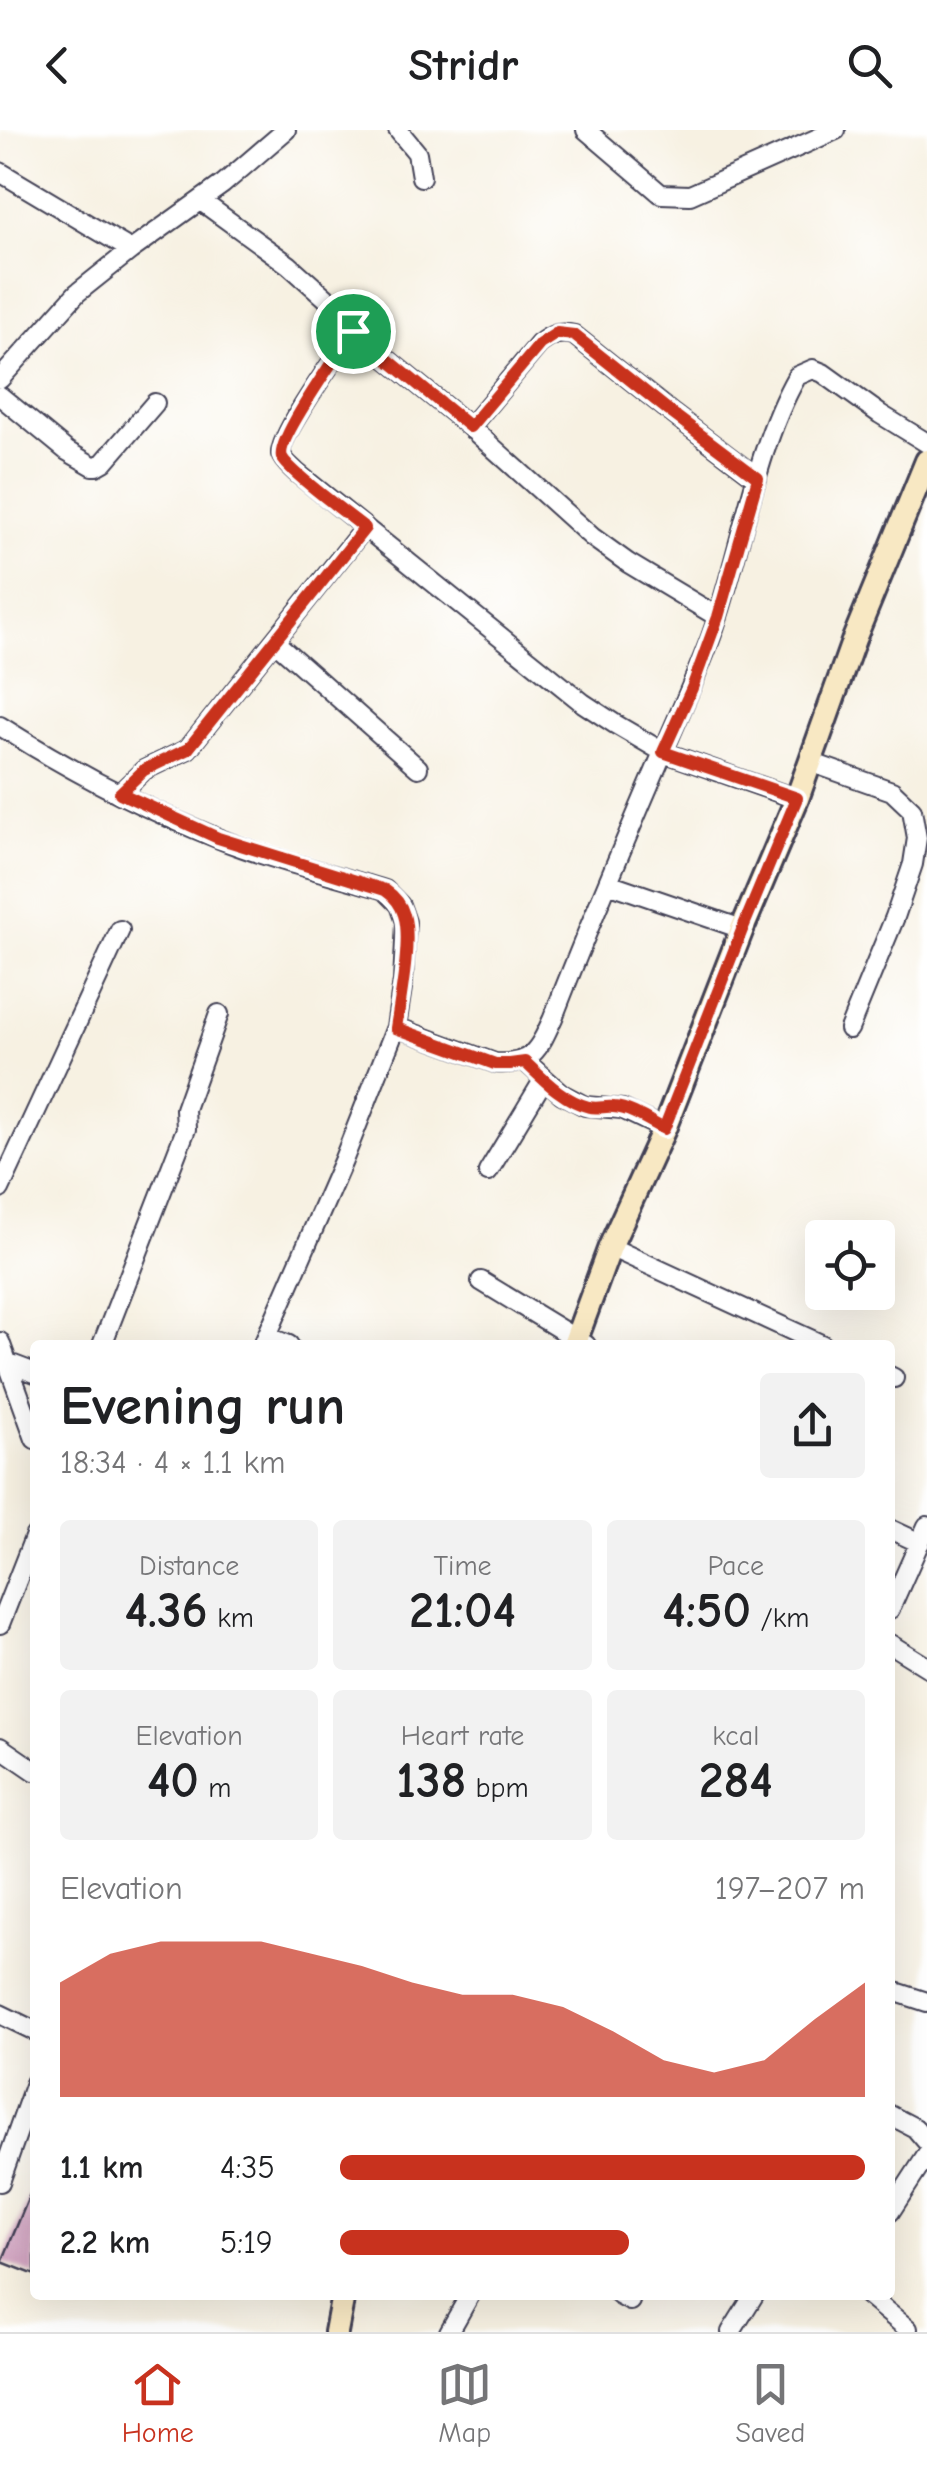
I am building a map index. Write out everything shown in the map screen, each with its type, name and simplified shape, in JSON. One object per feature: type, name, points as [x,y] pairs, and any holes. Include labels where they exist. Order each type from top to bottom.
[{"type":"street","points":[[0,379],[78,293],[202,201],[286,130]]},
{"type":"street","points":[[398,130],[417,153],[421,177]]},
{"type":"street","points":[[586,130],[661,194],[680,196],[815,134],[836,130]]},
{"type":"street","points":[[0,172],[131,250]]},
{"type":"street","points":[[202,201],[289,265],[326,298],[353,331],[470,427],[592,536],[628,563],[718,617]]},
{"type":"street","points":[[353,331],[289,430],[281,452],[283,459],[582,703],[663,752],[797,798]]},
{"type":"street","points":[[470,427],[540,344],[564,332],[574,335],[758,478]]},
{"type":"street","points":[[396,1028],[495,1064],[525,1062],[539,1046],[692,688],[718,617],[758,478],[797,376],[807,370],[823,372],[927,443]]},
{"type":"street","points":[[0,396],[67,451],[97,466],[155,403]]},
{"type":"street","points":[[580,1340],[610,1247],[664,1129],[927,461]]},
{"type":"street","points":[[120,793],[144,770],[188,749],[365,528]]},
{"type":"street","points":[[274,641],[418,768]]},
{"type":"street","points":[[0,726],[120,793],[218,838],[390,893],[400,905],[406,922],[404,981],[396,1028],[265,1340]]},
{"type":"street","points":[[810,762],[892,792],[912,810],[917,838],[913,864],[895,917],[850,1029]]},
{"type":"street","points":[[608,883],[742,930]]},
{"type":"street","points":[[0,1189],[120,930]]},
{"type":"street","points":[[104,1340],[186,1129],[189,1093],[219,1014]]},
{"type":"street","points":[[525,1062],[562,1094],[585,1106],[622,1109],[664,1129]]},
{"type":"street","points":[[488,1172],[544,1079]]},
{"type":"street","points":[[610,1247],[812,1340]]},
{"type":"street","points":[[481,1281],[574,1340]]},
{"type":"street","points":[[0,1342],[30,1426]]},
{"type":"street","points":[[6,1362],[30,1371]]},
{"type":"street","points":[[895,1530],[923,1535],[895,1598]]},
{"type":"street","points":[[0,1624],[30,1549]]},
{"type":"street","points":[[895,1647],[927,1667]]},
{"type":"street","points":[[0,1747],[30,1768]]},
{"type":"street","points":[[895,1992],[927,2002]]},
{"type":"street","points":[[0,2014],[30,2029]]},
{"type":"street","points":[[0,2182],[30,2096]]},
{"type":"street","points":[[895,2118],[915,2128],[927,2142]]},
{"type":"street","points":[[895,2204],[927,2155]]},
{"type":"street","points":[[336,2332],[342,2300]]},
{"type":"street","points":[[449,2332],[467,2300]]},
{"type":"street","points":[[731,2332],[751,2300]]},
{"type":"street","points":[[872,2300],[908,2328]]},
{"type":"building","points":[[30,2194],[30,2273],[2,2262]]},
{"type":"route","points":[[353,331],[470,427],[540,344],[557,333],[574,335],[758,478],[718,617],[663,752],[797,798],[664,1129],[633,1112],[613,1107],[592,1108],[576,1102],[525,1062],[495,1064],[396,1028],[404,981],[406,922],[390,893],[218,838],[120,793],[144,770],[188,749],[365,528],[296,472],[281,452],[289,430],[353,331]]}]
